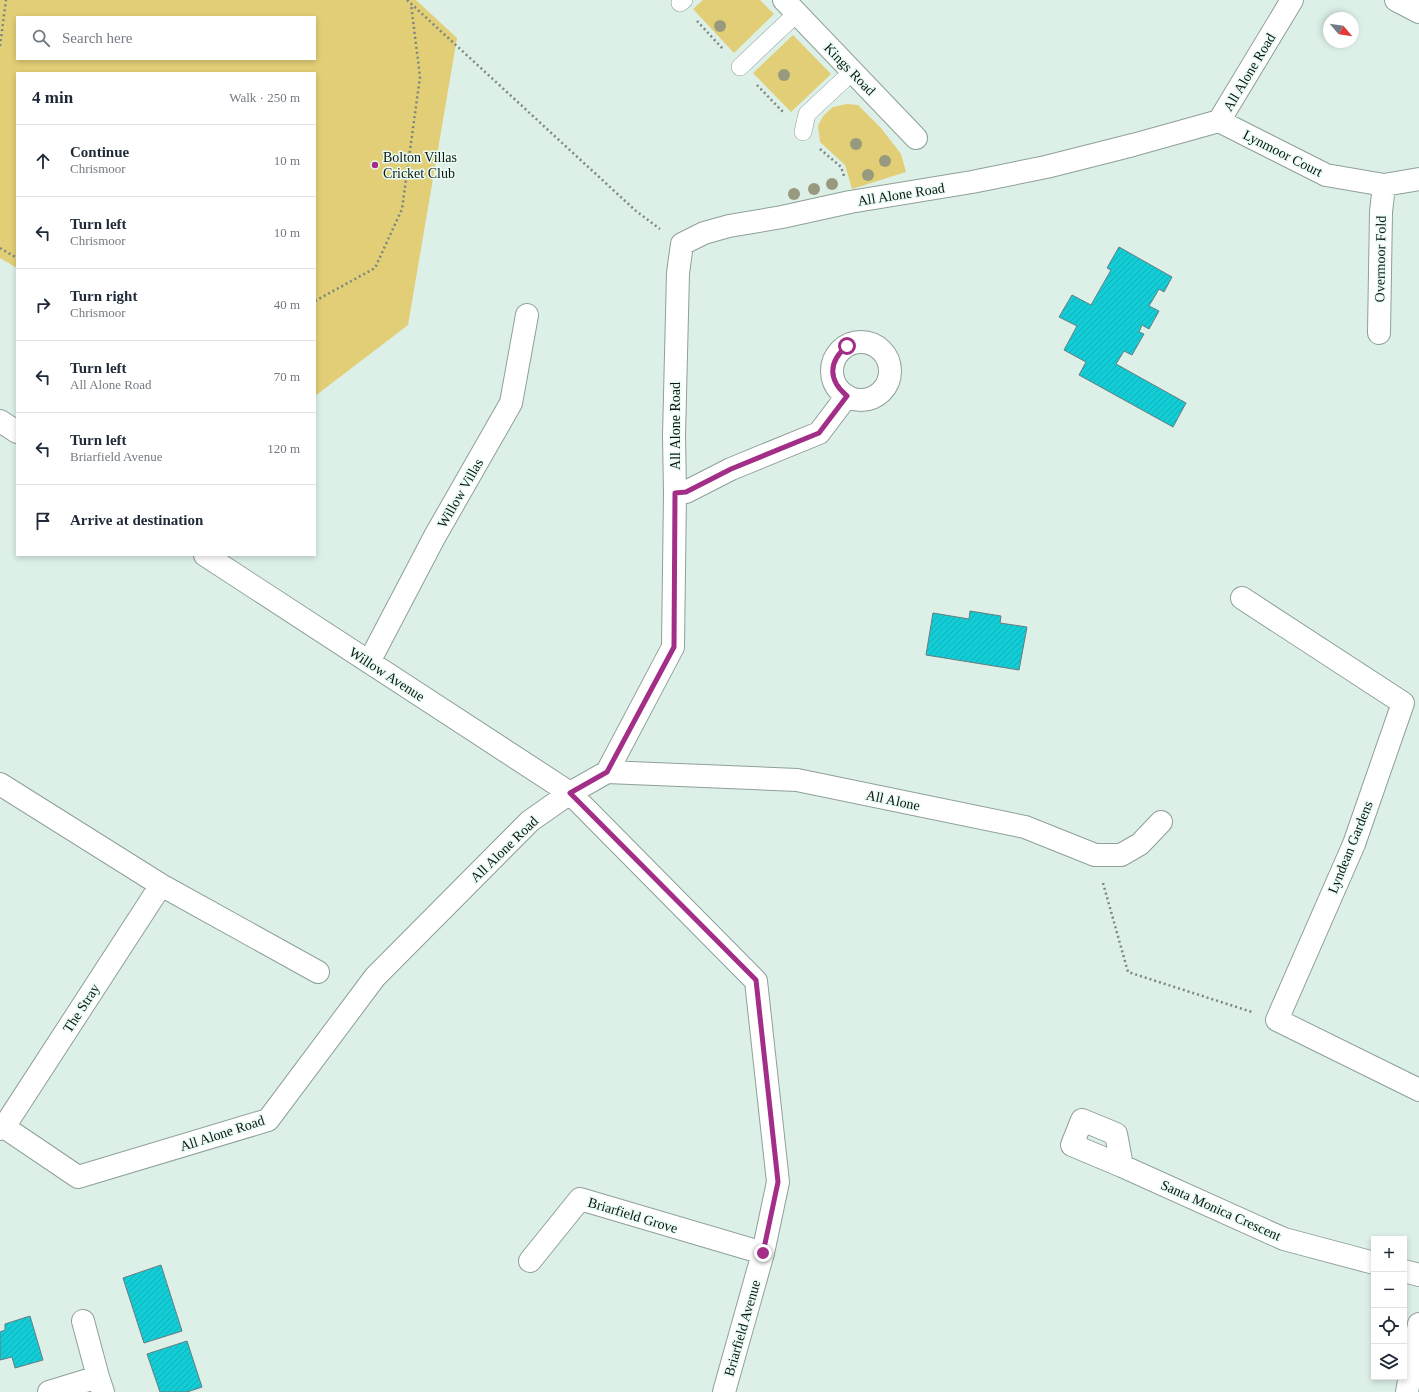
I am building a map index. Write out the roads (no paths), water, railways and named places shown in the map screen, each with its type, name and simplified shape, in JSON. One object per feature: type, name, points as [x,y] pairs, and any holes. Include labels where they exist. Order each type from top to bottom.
[{"type":"street","name":"All Alone Road","points":[[2,1128],[78,1177],[268,1120],[375,977],[530,821],[570,793],[607,772],[674,647],[674,436],[678,273],[682,244],[704,233],[729,226],[782,217],[850,202],[972,182],[1046,167],[1219,121],[1292,0]]},
{"type":"street","points":[[1396,0],[1419,12]]},
{"type":"street","name":"Kings Road","points":[[790,7],[916,138]]},
{"type":"street","name":"Lynmoor Court","points":[[1219,121],[1326,175],[1384,185],[1419,179]]},
{"type":"street","name":"Overmoor Fold","points":[[1379,333],[1381,212],[1384,185]]},
{"type":"street","name":"Willow Villas","points":[[369,662],[435,536],[511,403],[527,315]]},
{"type":"street","points":[[675,493],[686,492],[731,469],[819,433],[847,396]]},
{"type":"street","points":[[0,421],[16,431]]},
{"type":"street","name":"Willow Avenue","points":[[207,556],[570,793]]},
{"type":"street","name":"Lyndean Gardens","points":[[1242,598],[1403,703],[1354,844],[1277,1020],[1419,1090]]},
{"type":"street","name":"All Alone","points":[[607,772],[797,780],[1025,828],[1095,855],[1121,855],[1140,844],[1161,822]]},
{"type":"street","points":[[0,784],[161,885],[318,972]]},
{"type":"street","name":"Briarfield Avenue","points":[[570,793],[756,980],[778,1182],[763,1253],[724,1392]]},
{"type":"street","name":"The Stray","points":[[2,1128],[161,885]]},
{"type":"street","name":"Santa Monica Crescent","points":[[1072,1145],[1284,1239],[1371,1262]]},
{"type":"street","name":"Briarfield Grove","points":[[530,1261],[580,1199],[763,1253]]},
{"type":"street","points":[[1407,1272],[1419,1275]]},
{"type":"street","points":[[49,1392],[100,1385],[83,1321]]},
{"type":"street","points":[[1407,1392],[1419,1324]]},
{"type":"lane","points":[[740,67],[790,7]]},
{"type":"lane","points":[[803,132],[807,114],[852,72]]},
{"type":"place","name":"Bolton Villas Cricket Club","points":[[375,165]]}]
